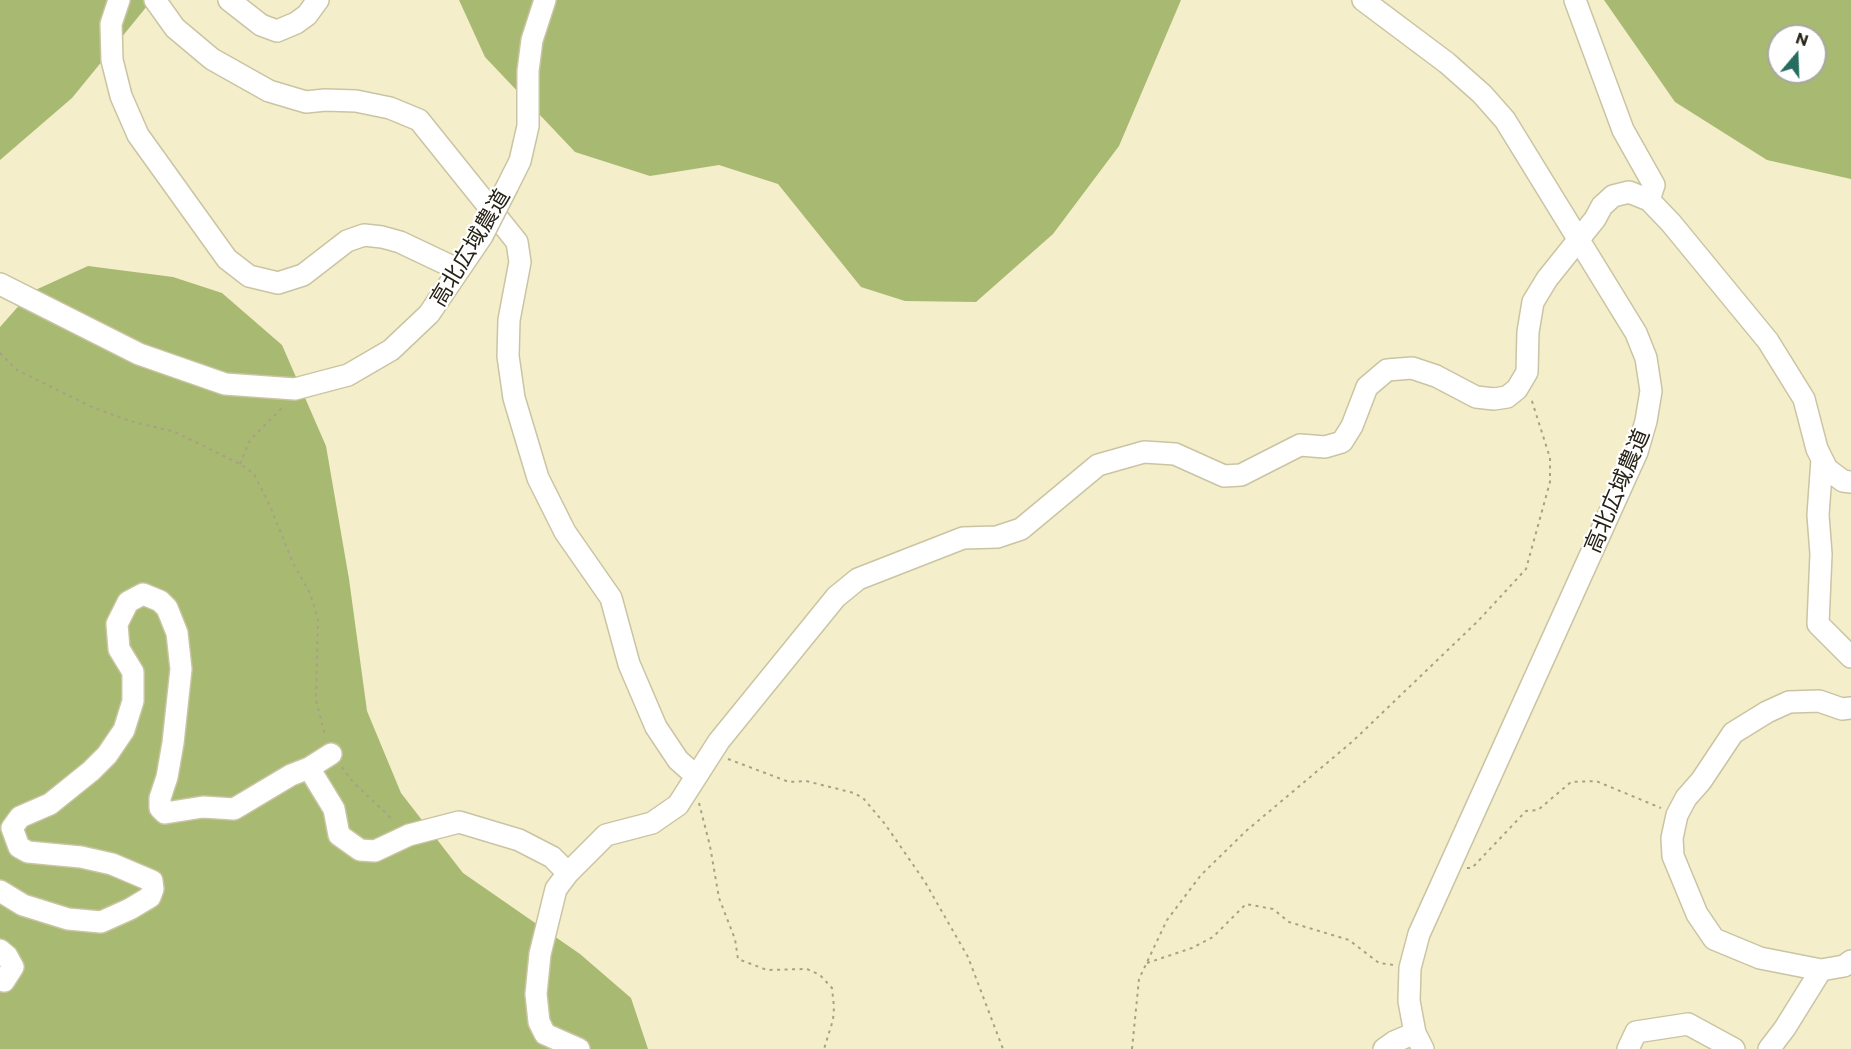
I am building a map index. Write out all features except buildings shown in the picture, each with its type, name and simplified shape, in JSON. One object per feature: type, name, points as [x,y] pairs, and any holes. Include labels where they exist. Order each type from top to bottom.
[{"type":"street","points":[[119,0],[111,24],[112,60],[122,96],[138,135],[227,259],[249,276],[278,283],[303,275],[347,241],[364,235],[400,242],[459,270]]},
{"type":"street","points":[[155,0],[175,28],[212,58],[269,91],[306,102],[356,101],[390,108],[419,120],[517,242],[520,262],[509,320],[508,356],[514,398],[538,478],[565,532],[611,598],[629,664],[656,727],[694,780]]},
{"type":"street","points":[[229,0],[261,25],[277,31],[296,23],[307,15],[318,0]]},
{"type":"street","name":"高北広域農道","points":[[0,284],[138,354],[225,384],[296,389],[348,375],[391,350],[429,314],[482,236],[520,161],[528,126],[528,71],[532,40],[545,0]]},
{"type":"street","name":"高北広域農道","points":[[1363,0],[1447,63],[1482,94],[1505,120],[1636,333],[1647,358],[1651,391],[1646,421],[1637,452],[1419,934],[1410,968],[1409,1002],[1419,1041]]},
{"type":"street","points":[[1575,0],[1623,130],[1654,185],[1649,200]]},
{"type":"street","points":[[579,1049],[545,1034],[539,1022],[536,994],[540,954],[556,889],[568,873],[606,835],[652,823],[678,805],[711,753],[753,697],[836,597],[858,579],[963,538],[997,537],[1021,530],[1098,465],[1144,452],[1154,452],[1175,454],[1224,476],[1241,475],[1300,445],[1325,447],[1342,441],[1352,426],[1367,387],[1387,370],[1412,368],[1436,376],[1476,397],[1494,399],[1507,397],[1517,389],[1527,372],[1528,332],[1533,302],[1547,279],[1580,240],[1602,206],[1613,196],[1629,192],[1649,200],[1671,223],[1768,340],[1804,399],[1817,449],[1827,469],[1843,481],[1851,482]]},
{"type":"street","points":[[1822,459],[1818,515],[1821,554],[1818,624],[1851,657]]},
{"type":"street","points":[[0,891],[23,905],[68,919],[101,922],[150,897],[153,889],[152,881],[81,857],[28,852],[19,847],[12,828],[20,817],[50,804],[91,771],[107,755],[124,730],[133,701],[133,672],[119,649],[117,624],[128,602],[142,594],[160,601],[166,608],[177,633],[181,669],[173,743],[167,777],[160,798],[160,808],[165,813],[203,807],[234,809],[331,754]]},
{"type":"street","points":[[1851,708],[1842,709],[1819,701],[1790,702],[1767,712],[1733,733],[1701,782],[1686,798],[1677,815],[1672,838],[1673,856],[1697,914],[1714,939],[1760,958],[1821,970],[1844,966],[1851,961]]},
{"type":"street","points":[[309,768],[334,809],[339,835],[360,850],[375,851],[409,836],[459,822],[519,840],[552,857],[568,873]]},
{"type":"street","points":[[0,950],[7,956],[13,967],[4,981],[0,980]]},
{"type":"street","points":[[1769,1049],[1785,1028],[1821,970]]},
{"type":"street","points":[[1628,1049],[1636,1032],[1688,1024],[1734,1049]]},
{"type":"street","points":[[1384,1049],[1394,1042],[1419,1041]]},
{"type":"path","points":[[0,353],[17,370],[94,408],[130,421],[175,432],[240,464],[254,474],[316,610],[318,619],[316,700],[331,754],[352,781],[409,836]]},
{"type":"path","points":[[1132,1049],[1139,979],[1167,920],[1201,875],[1246,831],[1353,741],[1478,621],[1526,568],[1550,482],[1550,458],[1529,394],[1527,372]]},
{"type":"path","points":[[240,464],[249,440],[280,412],[296,389]]},
{"type":"path","points":[[711,753],[789,782],[806,781],[854,793],[863,798],[885,824],[925,882],[968,957],[1003,1049]]},
{"type":"path","points":[[694,780],[710,846],[719,898],[735,939],[738,959],[767,970],[807,969],[820,975],[832,988],[834,1008],[833,1020],[824,1049]]},
{"type":"path","points":[[1449,866],[1472,868],[1526,811],[1538,810],[1571,782],[1596,781],[1677,815]]},
{"type":"path","points":[[1146,963],[1192,948],[1213,937],[1246,904],[1273,909],[1289,922],[1349,940],[1379,963],[1410,968]]},
{"type":"green space","points":[[0,0],[152,0],[72,98],[0,160]]},
{"type":"green space","points":[[459,0],[1181,0],[1119,146],[1053,234],[976,302],[905,301],[861,287],[778,184],[719,165],[650,176],[575,152],[485,57]]},
{"type":"green space","points":[[1604,0],[1851,0],[1851,179],[1767,160],[1675,102]]},
{"type":"green space","points":[[88,266],[173,277],[222,293],[282,345],[326,446],[349,579],[367,711],[401,793],[463,873],[580,954],[631,998],[648,1049],[0,1049],[0,327],[31,292]]}]
